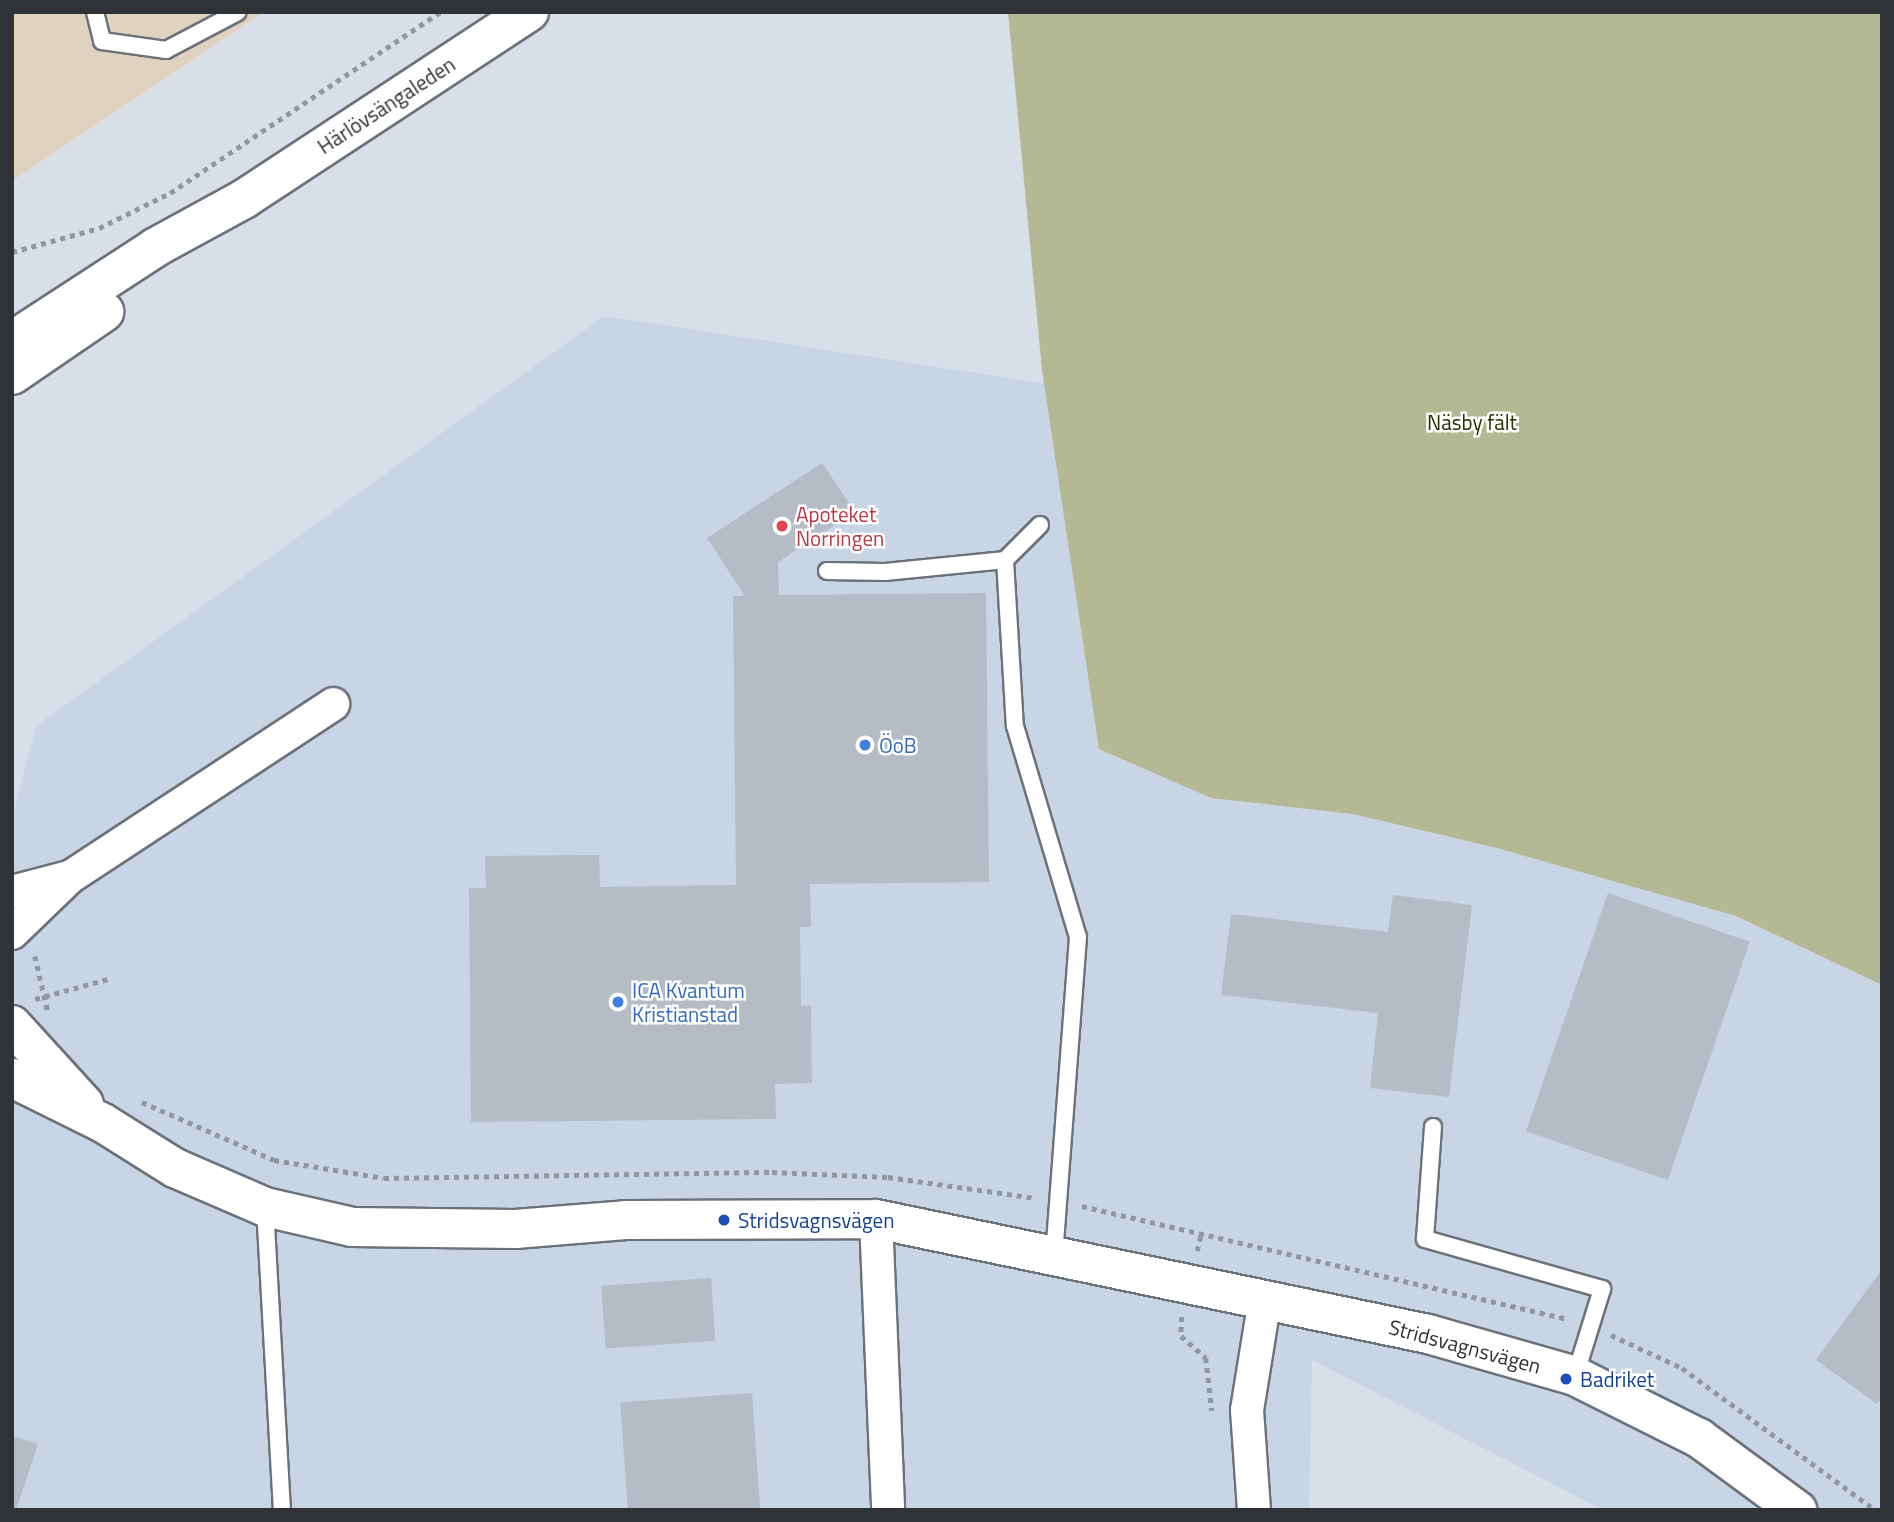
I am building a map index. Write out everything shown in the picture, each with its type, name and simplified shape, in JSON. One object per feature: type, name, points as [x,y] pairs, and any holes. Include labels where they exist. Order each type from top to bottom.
[{"type":"street","name":"Härlövsängaleden","points":[[12,341],[156,247],[244,199],[529,12]]},
{"type":"street","name":"Härlövsängaleden","points":[[12,375],[172,265],[244,199]]},
{"type":"street","points":[[12,933],[70,877],[333,704]]},
{"type":"street","points":[[12,892],[70,877]]},
{"type":"street","name":"Stridsvagnsvägen","points":[[18,1016],[103,1123]]},
{"type":"street","name":"Stridsvagnsvägen","points":[[12,1078],[103,1123],[175,1168],[265,1207],[352,1227],[515,1229],[626,1220],[876,1219],[1428,1334],[1575,1376],[1699,1438],[1797,1510]]},
{"type":"street","points":[[876,1219],[888,1510]]},
{"type":"street","points":[[1254,1510],[1247,1410],[1265,1298]]},
{"type":"lane","points":[[95,12],[102,41],[166,50],[238,12]]},
{"type":"lane","points":[[827,571],[885,572],[1005,560],[1040,525]]},
{"type":"lane","points":[[1005,560],[1015,726],[1078,937],[1054,1254]]},
{"type":"lane","points":[[1433,1127],[1425,1240],[1602,1289],[1575,1376]]},
{"type":"lane","points":[[265,1207],[282,1510]]},
{"type":"path","points":[[12,252],[99,228],[170,193],[440,12]]},
{"type":"path","points":[[18,1016],[46,993],[108,979]]},
{"type":"path","points":[[1201,1234],[1189,1284],[1181,1336],[1206,1358],[1213,1419]]},
{"type":"shaded area","points":[[12,12],[264,12],[12,181]]},
{"type":"shaded area","points":[[604,316],[1048,384],[1792,909],[1882,967],[1882,1510],[1603,1510],[1312,1360],[1309,1510],[12,1510],[12,820],[36,726]]},
{"type":"green space","name":"Näsby fält","points":[[1008,12],[1882,12],[1882,985],[1736,916],[1497,848],[1353,814],[1211,798],[1099,749],[1042,370]]},
{"type":"building","points":[[822,463],[855,512],[778,562],[779,595],[986,593],[989,882],[810,884],[811,927],[800,927],[801,1006],[811,1006],[812,1083],[775,1084],[776,1119],[471,1122],[469,888],[486,888],[485,856],[599,855],[600,887],[736,885],[733,596],[745,596],[707,538]]},
{"type":"building","points":[[1608,893],[1750,942],[1668,1180],[1526,1131]]},
{"type":"building","points":[[1393,895],[1472,905],[1449,1097],[1370,1088],[1378,1013],[1221,995],[1231,914],[1388,932]]},
{"type":"building","points":[[1882,1269],[1882,1398],[1877,1404],[1816,1360]]},
{"type":"building","points":[[711,1278],[715,1341],[606,1349],[601,1286]]},
{"type":"building","points":[[752,1393],[760,1510],[628,1510],[620,1402]]},
{"type":"building","points":[[12,1436],[38,1444],[16,1510],[12,1510]]},
{"type":"place","name":"Apoteket Norringen","points":[[782,526]]},
{"type":"place","name":"ÖoB","points":[[865,745]]},
{"type":"place","name":"ICA Kvantum Kristianstad","points":[[618,1002]]},
{"type":"place","name":"Stridsvagnsvägen","points":[[724,1220]]},
{"type":"place","name":"Badriket","points":[[1566,1379]]}]
